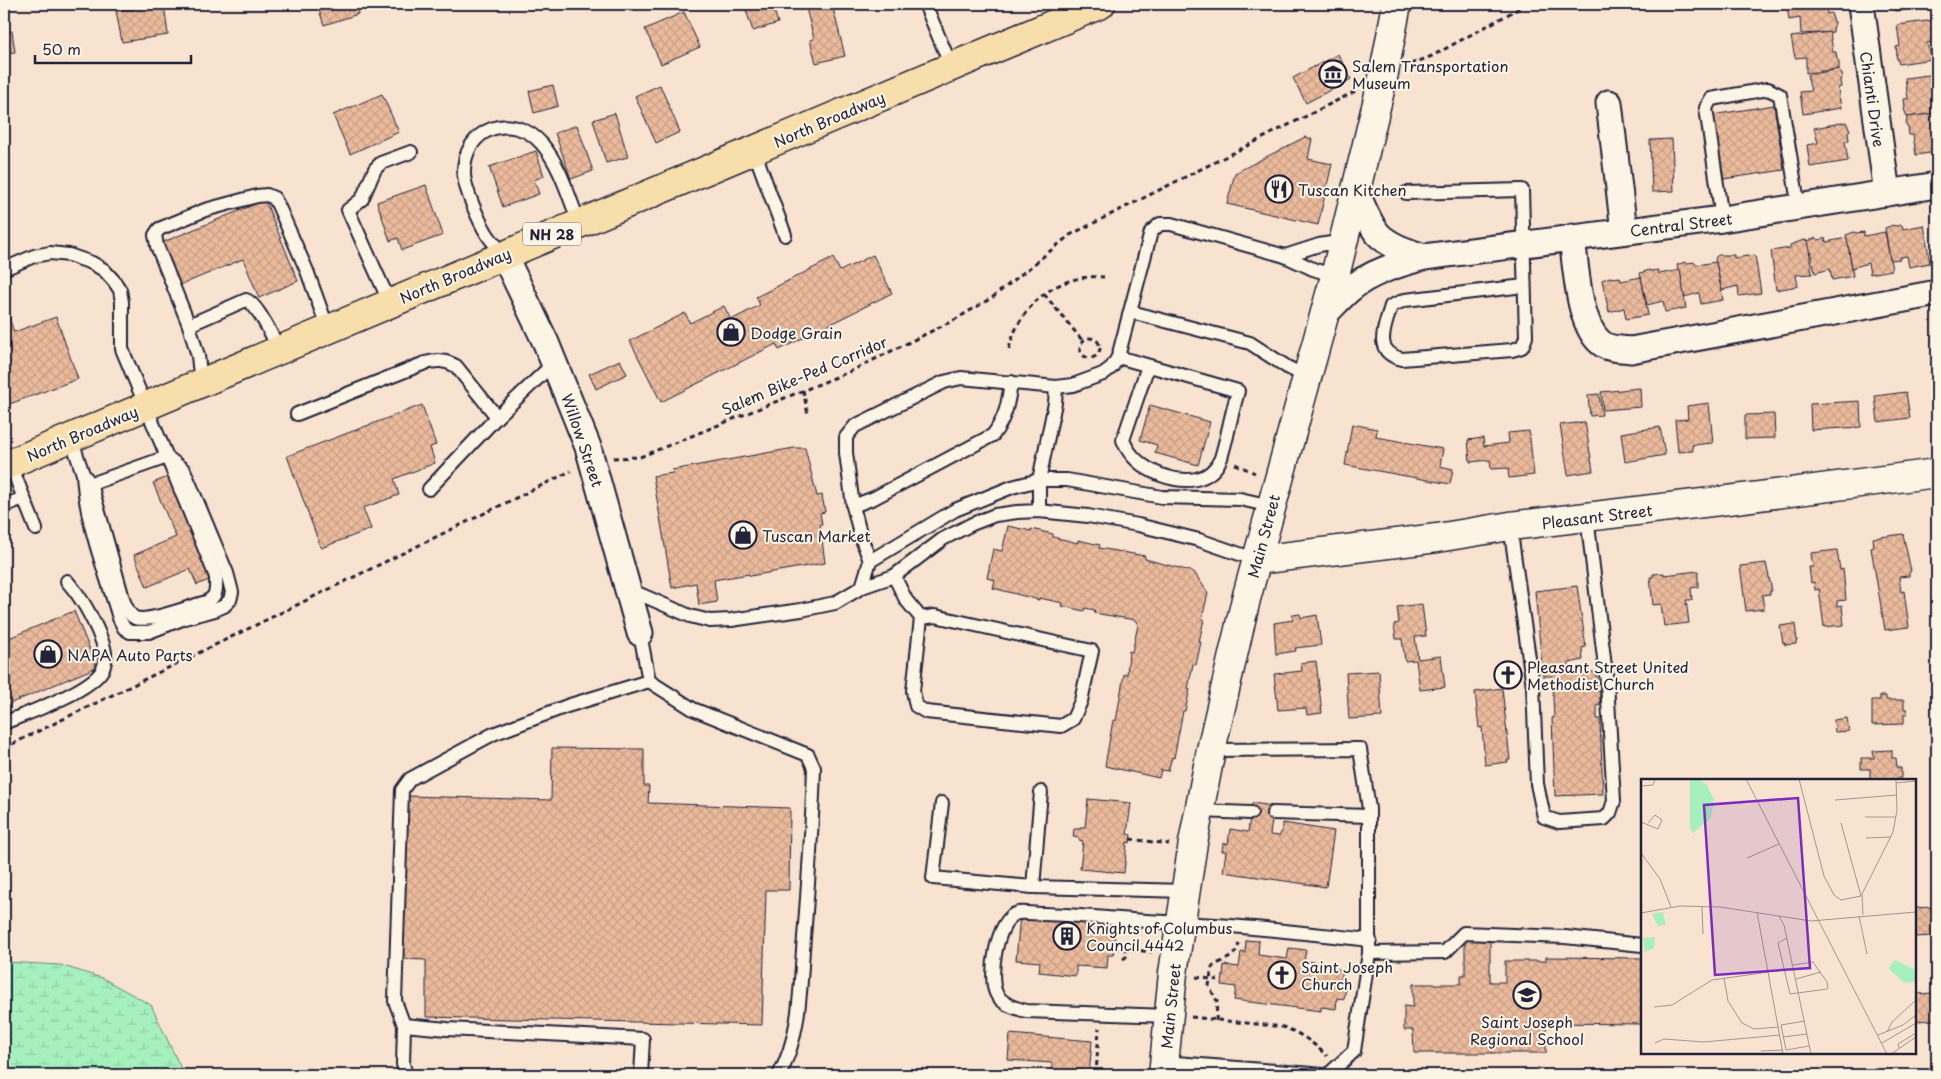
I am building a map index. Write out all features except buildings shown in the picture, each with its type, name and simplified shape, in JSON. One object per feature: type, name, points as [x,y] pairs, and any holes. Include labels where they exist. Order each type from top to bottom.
[{"type":"main road","name":"North Broadway","points":[[7,465],[578,223],[908,86],[1072,10],[1101,4]]},
{"type":"main road","name":"Main Street","points":[[1164,1068],[1177,1017],[1181,923],[1211,750],[1256,560],[1344,241],[1382,78],[1397,4]]},
{"type":"main road","name":"Pleasant Street","points":[[1256,560],[1437,538],[1510,526],[1937,473]]},
{"type":"street","name":"Chianti Drive","points":[[1860,4],[1887,193]]},
{"type":"street","points":[[1609,103],[1624,231]]},
{"type":"street","name":"Central Street","points":[[1324,314],[1350,289],[1374,275],[1397,265],[1424,258],[1523,243],[1722,219],[1937,185]]},
{"type":"street","points":[[1356,191],[1371,223],[1379,235],[1403,250],[1424,258]]},
{"type":"street","points":[[1572,237],[1583,315],[1592,333],[1605,346],[1622,349],[1630,350],[1937,293]]},
{"type":"street","name":"Willow Street","points":[[504,255],[555,362],[594,464],[640,633]]},
{"type":"lane","points":[[925,4],[951,66]]},
{"type":"lane","points":[[1722,219],[1706,108],[1711,99],[1768,89],[1780,95],[1799,208]]},
{"type":"lane","points":[[504,255],[487,235],[466,189],[464,174],[469,147],[486,130],[498,126],[519,128],[541,142],[556,166],[578,223]]},
{"type":"lane","points":[[754,150],[785,235]]},
{"type":"lane","points":[[390,303],[348,210],[362,199],[375,169],[382,163],[412,152]]},
{"type":"lane","points":[[1406,193],[1522,190],[1526,338],[1522,347],[1512,350],[1402,359],[1392,357],[1385,350],[1382,338],[1391,306],[1405,300],[1524,286]]},
{"type":"lane","points":[[201,383],[198,356],[189,325],[157,246],[155,235],[159,229],[206,210],[257,196],[267,195],[274,198],[307,271],[328,329]]},
{"type":"lane","points":[[862,587],[870,561],[861,537],[853,506],[846,453],[846,437],[855,426],[944,382],[961,378],[1056,387],[1073,385],[1103,374],[1112,367],[1118,357],[1151,232],[1160,224],[1171,224],[1285,256],[1313,269],[1335,276]]},
{"type":"lane","points":[[1285,256],[1318,246],[1344,241]]},
{"type":"lane","points":[[4,269],[34,256],[50,254],[69,255],[92,263],[104,270],[120,290],[122,302],[122,349],[175,473],[216,577],[216,592],[213,598],[206,602],[150,618],[140,619],[129,613],[124,602],[91,484],[83,474]]},
{"type":"lane","points":[[189,325],[246,300],[250,301],[280,350]]},
{"type":"lane","points":[[1131,312],[1250,343],[1287,367],[1307,376]]},
{"type":"lane","points":[[1118,357],[1238,391],[1220,459],[1213,471],[1202,478],[1189,481],[1151,471],[1136,461],[1128,452],[1123,440],[1148,366]]},
{"type":"lane","points":[[297,414],[436,360],[456,366],[497,417]]},
{"type":"lane","points":[[429,489],[497,417],[555,362]]},
{"type":"lane","points":[[853,506],[874,498],[993,434],[1003,421],[1011,382]]},
{"type":"lane","points":[[1039,511],[1039,480],[1055,404],[1056,387]]},
{"type":"lane","points":[[71,438],[83,474],[91,533],[119,618],[124,628],[130,632],[149,632],[216,610],[230,600],[232,592],[227,573],[184,470],[167,457]]},
{"type":"lane","points":[[91,484],[167,457]]},
{"type":"lane","points":[[7,465],[36,530]]},
{"type":"lane","points":[[870,561],[955,510],[1012,487],[1039,480],[1067,480],[1162,497],[1240,499],[1271,506]]},
{"type":"lane","points":[[4,506],[23,498]]},
{"type":"lane","points":[[628,589],[690,616],[710,621],[748,618],[835,603],[862,587],[894,576],[943,539],[972,524],[995,515],[1016,512],[1039,511],[1088,516],[1200,540],[1256,560]]},
{"type":"lane","points":[[1510,526],[1533,686],[1537,784],[1544,817],[1559,822],[1597,820],[1604,819],[1610,813],[1614,801],[1607,683],[1587,517]]},
{"type":"lane","points":[[894,576],[906,600],[921,618],[913,691],[916,706],[926,712],[1061,726],[1073,719],[1081,701],[1092,650],[935,616],[921,618]]},
{"type":"lane","points":[[4,723],[83,688],[101,675],[106,659],[104,647],[84,602],[67,581]]},
{"type":"lane","points":[[640,633],[649,681],[693,709],[796,748],[808,755],[814,768],[811,863],[798,1012],[789,1056],[779,1075]]},
{"type":"lane","points":[[406,1075],[403,1064],[404,1024],[395,1000],[402,790],[410,779],[493,734],[567,706],[649,681]]},
{"type":"lane","points":[[1211,750],[1360,749],[1368,816],[1369,953],[1354,1051],[1328,1075]]},
{"type":"lane","points":[[1033,887],[1041,792]]},
{"type":"lane","points":[[942,803],[934,878],[1033,887],[1186,891]]},
{"type":"lane","points":[[1199,811],[1251,813]]},
{"type":"lane","points":[[1273,813],[1368,816]]},
{"type":"lane","points":[[1177,1017],[1026,1011],[1014,1008],[1002,1001],[996,993],[993,982],[997,944],[1004,926],[1009,918],[1017,913],[1241,927],[1370,940]]},
{"type":"lane","points":[[1369,953],[1445,952],[1464,933],[1565,937],[1641,945]]},
{"type":"lane","points":[[404,1024],[447,1029],[643,1039],[641,1075]]},
{"type":"lane","points":[[1164,1068],[1324,1075]]},
{"type":"path","name":"Salem Bike-Ped Corridor","points":[[610,458],[640,456],[850,371],[956,319],[993,297],[1070,235],[1412,63],[1432,56],[1527,4]]},
{"type":"path","points":[[1009,349],[1012,336],[1025,313],[1044,294],[1056,286],[1074,280],[1094,276],[1104,277]]},
{"type":"path","points":[[1044,294],[1082,340]]},
{"type":"path","points":[[1091,337],[1097,341],[1100,350],[1096,356],[1086,358],[1080,354],[1079,347],[1082,340],[1091,337]]},
{"type":"path","points":[[803,390],[808,415]]},
{"type":"path","points":[[1233,463],[1255,473]]},
{"type":"path","points":[[4,748],[571,472]]},
{"type":"path","points":[[1130,839],[1170,844]]},
{"type":"path","points":[[1216,1020],[1217,1000],[1210,991],[1212,967],[1227,960],[1238,950],[1241,927]]},
{"type":"path","points":[[1114,948],[1153,952]]},
{"type":"path","points":[[1123,959],[1126,957],[1127,949]]},
{"type":"path","points":[[1191,976],[1218,980]]},
{"type":"path","points":[[1096,1075],[1100,1014]]},
{"type":"path","points":[[1177,1017],[1275,1026],[1297,1032],[1310,1040],[1338,1066]]},
{"type":"green space","points":[[4,962],[60,965],[102,978],[151,1005],[184,1075],[4,1075]]},
{"type":"place","name":"Salem Transportation Museum","points":[[1333,74]]},
{"type":"place","name":"Tuscan Kitchen","points":[[1279,189]]},
{"type":"place","name":"Dodge Grain","points":[[731,332]]},
{"type":"place","name":"Tuscan Market","points":[[743,535]]},
{"type":"place","name":"NAPA Auto Parts","points":[[48,654]]},
{"type":"place","name":"Pleasant Street United Methodist Church","points":[[1508,675]]},
{"type":"place","name":"Knights of Columbus Council 4442","points":[[1067,936]]},
{"type":"place","name":"Saint Joseph Church","points":[[1282,975]]},
{"type":"place","name":"Saint Joseph Regional School","points":[[1527,995]]}]
